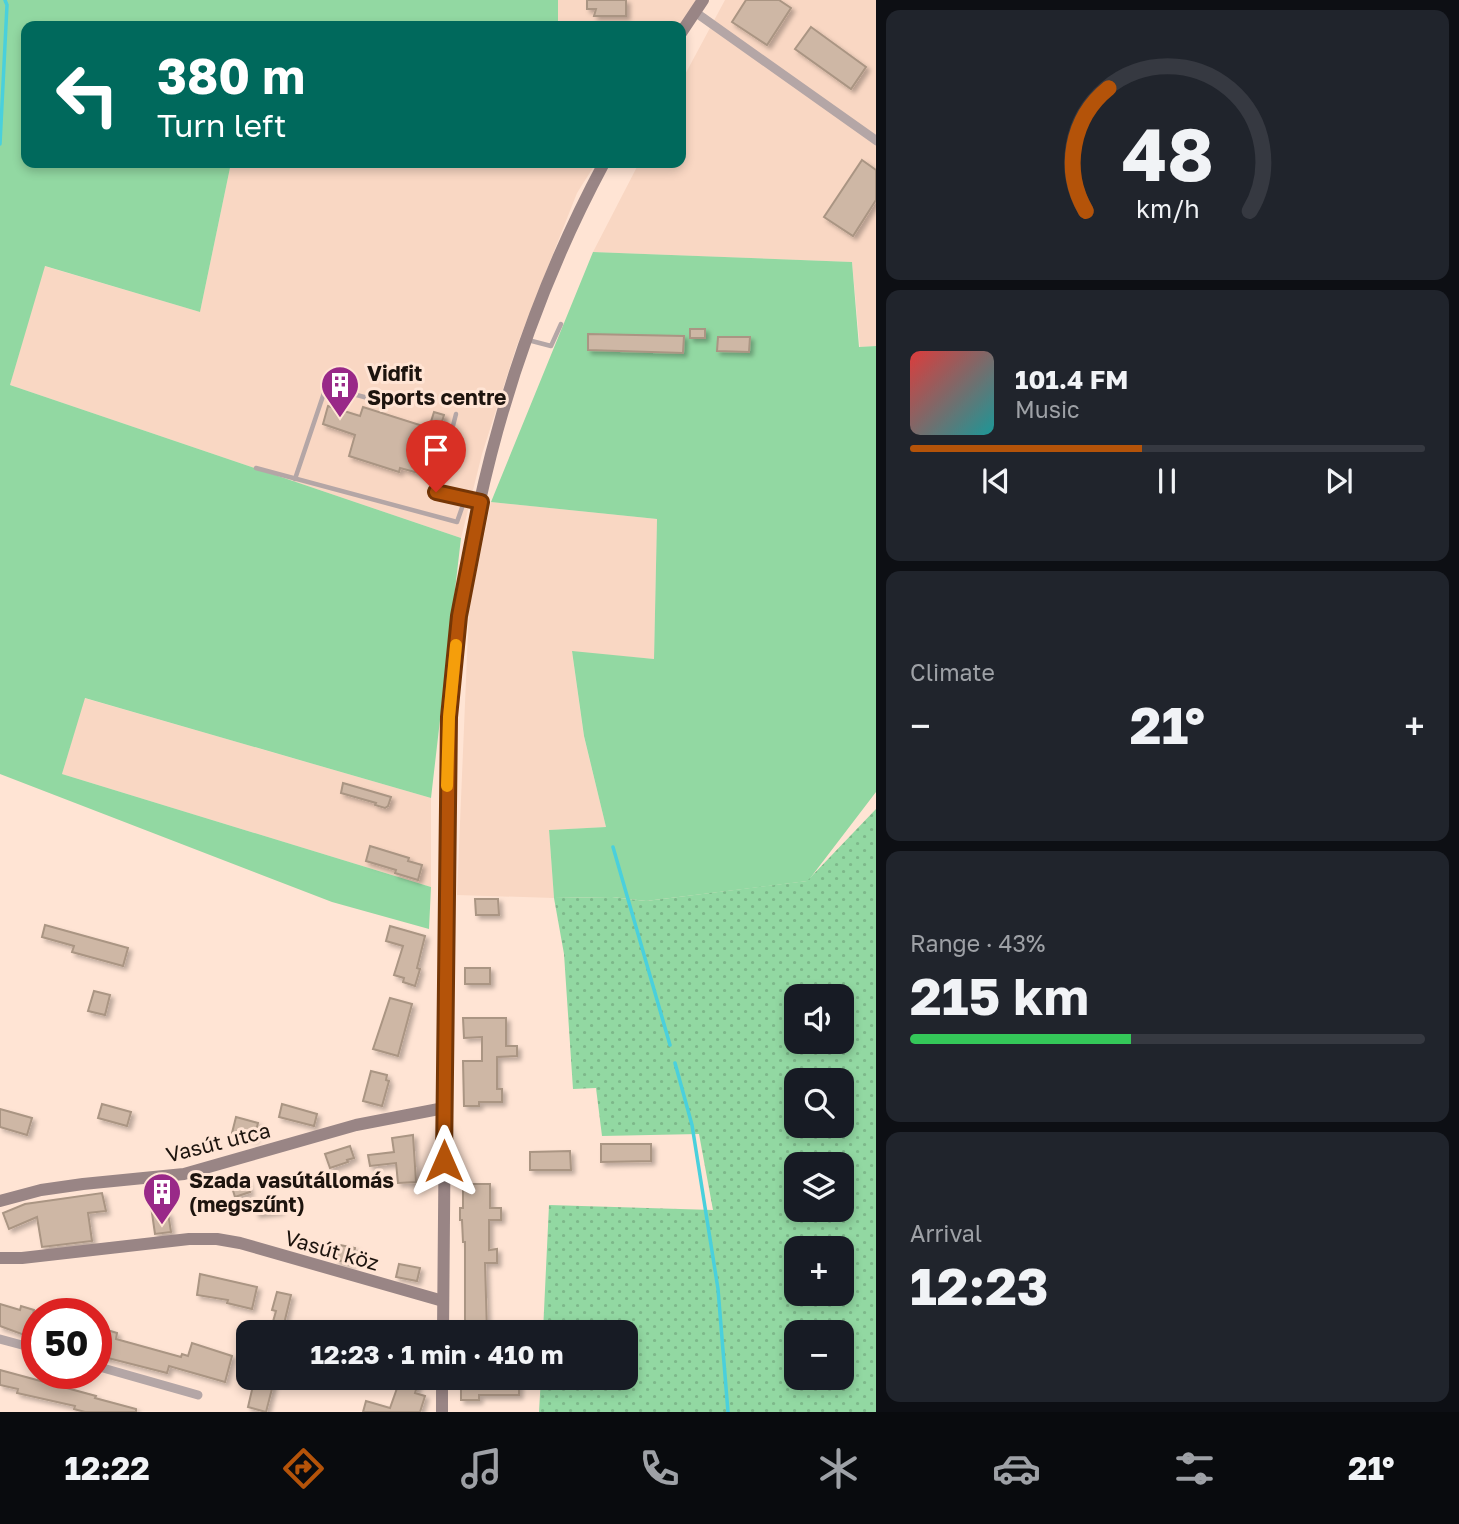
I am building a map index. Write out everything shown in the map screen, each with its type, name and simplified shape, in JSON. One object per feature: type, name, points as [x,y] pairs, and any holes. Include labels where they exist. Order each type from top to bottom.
[{"type":"main road","points":[[686,26],[703,0]]},
{"type":"main road","points":[[443,1320],[449,717],[459,616],[500,421],[527,340],[564,246],[602,168]]},
{"type":"main road","name":"Vasút utca","points":[[0,1202],[41,1190],[184,1174],[356,1125],[444,1108]]},
{"type":"main road","name":"Vasút köz","points":[[0,1258],[22,1258],[189,1239],[217,1239],[240,1243],[443,1301]]},
{"type":"main road","points":[[442,1390],[442,1412]]},
{"type":"street","points":[[695,12],[876,141]]},
{"type":"street","points":[[0,1339],[21,1345]]},
{"type":"street","points":[[112,1371],[198,1395]]},
{"type":"lane","points":[[527,340],[551,346],[561,324]]},
{"type":"lane","points":[[295,479],[326,387],[391,404]]},
{"type":"lane","points":[[456,414],[436,492],[481,502]]},
{"type":"lane","points":[[257,468],[457,522],[465,499]]},
{"type":"shaded area","points":[[558,0],[700,0],[685,21],[558,21]]},
{"type":"shaded area","points":[[725,0],[876,0],[876,346],[860,347],[852,262],[593,252],[636,168],[686,168],[686,73]]},
{"type":"shaded area","points":[[230,168],[593,168],[577,193],[516,348],[482,454],[461,538],[10,385],[44,266],[200,312]]},
{"type":"shaded area","points":[[491,502],[657,519],[654,659],[572,652],[584,737],[606,827],[549,830],[554,898],[457,895],[469,608]]},
{"type":"shaded area","points":[[84,698],[431,798],[431,887],[62,774]]},
{"type":"green space","points":[[0,0],[558,0],[558,21],[21,21],[21,168],[230,168],[200,312],[45,266],[10,385],[461,538],[431,798],[85,698],[62,774],[431,887],[429,929],[332,902],[0,774]]},
{"type":"green space","points":[[593,252],[852,262],[859,347],[876,346],[876,792],[808,881],[646,901],[612,897],[554,898],[549,830],[606,827],[584,736],[572,651],[654,659],[657,519],[491,502]]},
{"type":"green space","points":[[876,809],[876,1412],[539,1412],[540,1390],[638,1390],[638,1320],[544,1320],[549,1205],[713,1210],[699,1134],[602,1136],[596,1088],[573,1089],[564,954],[554,898],[612,897],[646,901],[807,881]]},
{"type":"building","points":[[587,0],[626,0],[626,16],[594,16],[596,9],[587,9]]},
{"type":"building","points":[[746,0],[779,0],[791,8],[767,45],[732,22]]},
{"type":"building","points":[[811,27],[866,67],[851,89],[795,49]]},
{"type":"building","points":[[862,160],[876,170],[876,200],[853,236],[824,217]]},
{"type":"building","points":[[690,329],[705,329],[705,338],[690,338]]},
{"type":"building","points":[[588,334],[684,336],[683,353],[588,350]]},
{"type":"building","points":[[718,337],[750,337],[749,352],[717,351]]},
{"type":"building","points":[[328,406],[360,416],[363,407],[429,428],[434,412],[444,415],[426,475],[400,468],[399,472],[349,456],[355,435],[323,424]]},
{"type":"building","points":[[343,783],[391,797],[388,806],[385,808],[341,793]]},
{"type":"building","points":[[370,846],[409,858],[408,861],[422,865],[418,880],[366,861]]},
{"type":"building","points":[[475,899],[498,899],[499,915],[476,915]]},
{"type":"building","points":[[45,925],[128,948],[123,966],[72,952],[74,946],[42,937]]},
{"type":"building","points":[[390,926],[425,936],[415,986],[394,975],[403,946],[386,941]]},
{"type":"building","points":[[465,968],[490,968],[490,984],[465,984]]},
{"type":"building","points":[[94,991],[110,995],[105,1015],[88,1011]]},
{"type":"building","points":[[390,998],[412,1004],[398,1056],[373,1049]]},
{"type":"building","points":[[463,1018],[506,1018],[506,1046],[517,1046],[517,1056],[497,1057],[497,1089],[502,1089],[502,1102],[479,1102],[479,1106],[464,1106],[463,1061],[482,1061],[482,1037],[464,1038]]},
{"type":"building","points":[[371,1071],[387,1075],[386,1080],[389,1081],[382,1106],[363,1101]]},
{"type":"building","points":[[102,1104],[131,1112],[127,1126],[98,1118]]},
{"type":"building","points":[[282,1104],[317,1114],[314,1126],[279,1117]]},
{"type":"building","points":[[0,1109],[32,1118],[27,1135],[0,1127]]},
{"type":"building","points":[[236,1117],[258,1123],[254,1139],[232,1133]]},
{"type":"building","points":[[413,1135],[416,1182],[398,1183],[396,1163],[370,1166],[368,1155],[394,1152],[392,1138]]},
{"type":"building","points":[[601,1144],[651,1144],[651,1161],[601,1162]]},
{"type":"building","points":[[350,1146],[354,1158],[330,1168],[325,1154]]},
{"type":"building","points":[[570,1151],[571,1170],[530,1170],[530,1152]]},
{"type":"building","points":[[246,1177],[250,1192],[235,1197],[230,1181]]},
{"type":"building","points":[[463,1184],[490,1184],[490,1208],[501,1208],[501,1220],[489,1220],[489,1250],[497,1249],[497,1263],[485,1263],[487,1320],[465,1320],[465,1242],[460,1220],[460,1208],[463,1208]]},
{"type":"building","points":[[102,1193],[106,1211],[88,1213],[92,1241],[42,1247],[37,1217],[9,1229],[3,1213],[25,1204]]},
{"type":"building","points":[[278,1199],[280,1211],[256,1214],[255,1202]]},
{"type":"building","name":"Szada vasútállomás (megszűnt)","points":[[163,1204],[164,1214],[168,1213],[171,1232],[155,1234],[151,1206]]},
{"type":"building","points":[[340,1245],[355,1248],[352,1264],[336,1260]]},
{"type":"building","points":[[399,1264],[420,1268],[417,1281],[396,1277]]},
{"type":"building","points":[[200,1274],[257,1287],[252,1309],[227,1303],[228,1300],[197,1295]]},
{"type":"building","points":[[277,1292],[291,1295],[285,1320],[273,1320],[276,1311],[272,1310]]},
{"type":"building","points":[[0,1304],[20,1310],[21,1306],[21,1334],[0,1326]]},
{"type":"building","points":[[112,1331],[117,1333],[116,1339],[181,1357],[182,1354],[188,1356],[192,1343],[232,1356],[225,1382],[169,1366],[167,1373],[112,1359]]},
{"type":"building","points":[[0,1370],[21,1376],[21,1389],[70,1389],[136,1409],[136,1412],[85,1412],[74,1409],[75,1406],[17,1393],[18,1389],[0,1385]]},
{"type":"building","points":[[252,1390],[272,1390],[266,1412],[248,1407]]},
{"type":"building","points":[[396,1390],[416,1390],[415,1393],[425,1396],[420,1412],[363,1412],[366,1401],[390,1408]]},
{"type":"building","points":[[461,1390],[519,1390],[519,1395],[479,1395],[479,1400],[461,1400]]},
{"type":"waterway","points":[[0,144],[7,5],[5,0]]},
{"type":"waterway","points":[[613,847],[670,1045]]},
{"type":"waterway","points":[[675,1063],[692,1125],[718,1289],[728,1412]]},
{"type":"slow traffic","points":[[447,786],[449,717],[456,645]]},
{"type":"place","name":"Vidfit Sports centre","points":[[340,419]]},
{"type":"place","name":"Szada vasútállomás (megszűnt)","points":[[162,1226]]},
{"type":"route","points":[[436,492],[481,502],[459,616],[449,717],[444,1161]]}]
